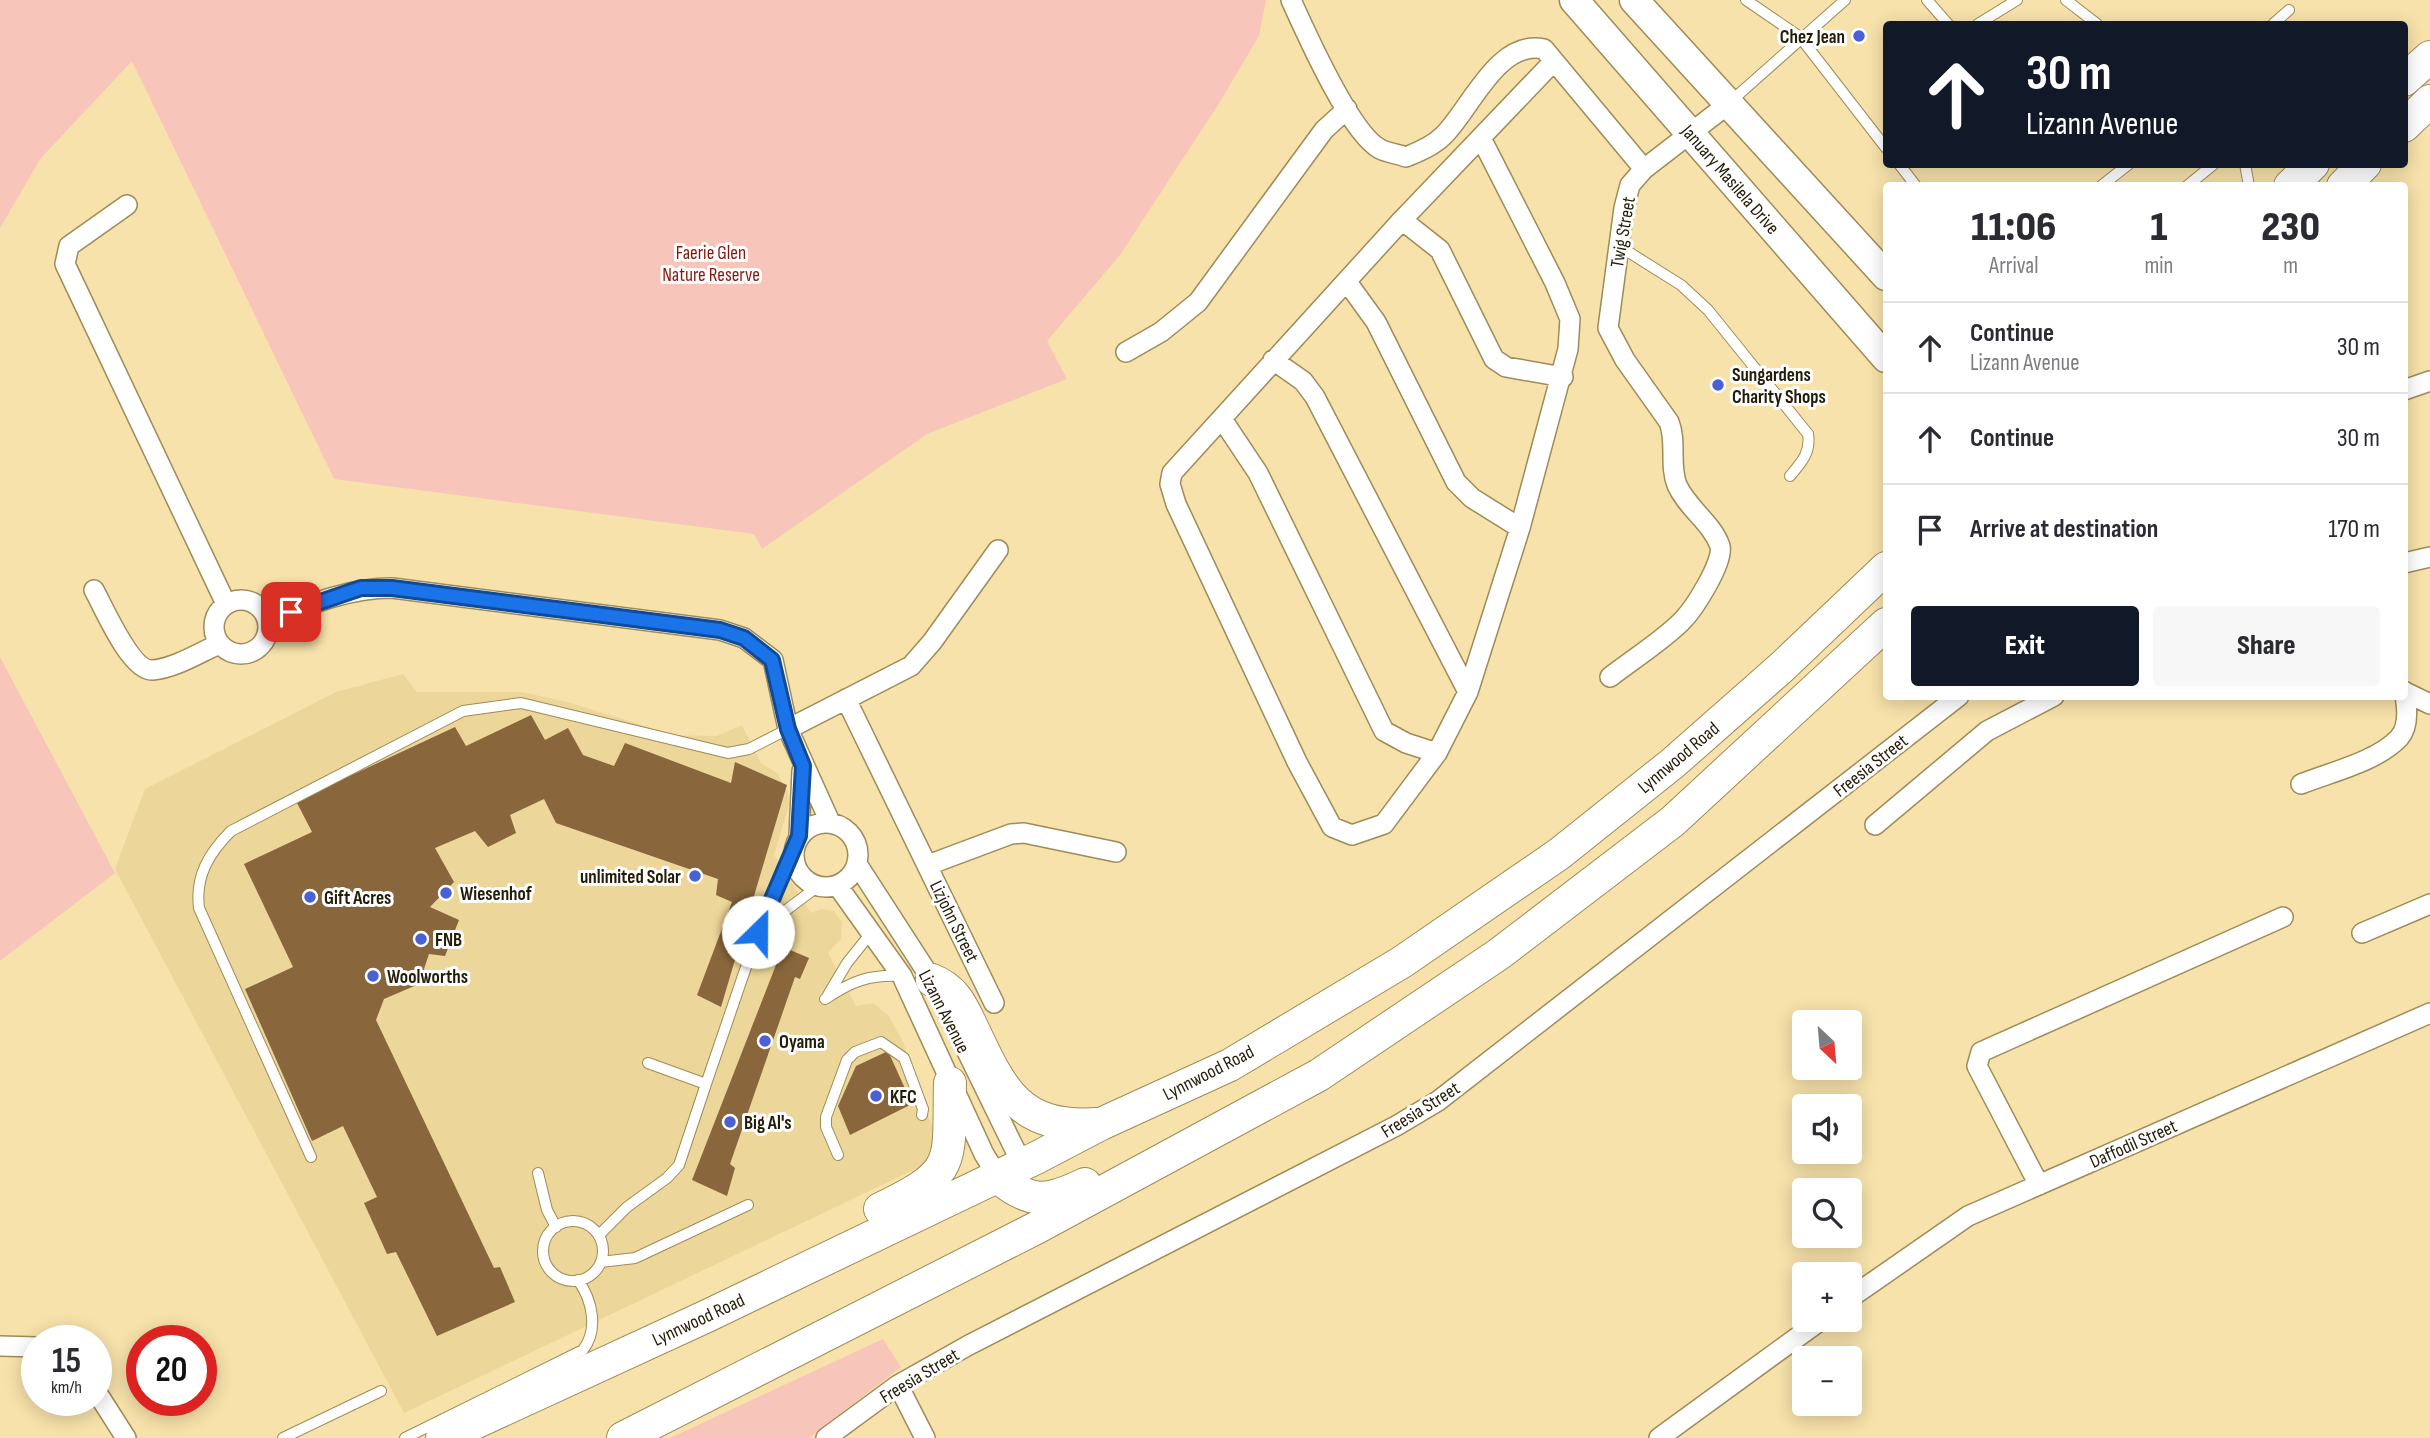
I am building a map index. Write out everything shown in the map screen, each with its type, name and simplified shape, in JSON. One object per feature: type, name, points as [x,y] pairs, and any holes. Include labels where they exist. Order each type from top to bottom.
[{"type":"main road","name":"January Masilela Drive","points":[[1574,0],[1883,355]]},
{"type":"main road","points":[[1634,0],[1727,105],[1883,273]]},
{"type":"main road","points":[[2408,76],[2430,57]]},
{"type":"main road","points":[[2408,122],[2430,101]]},
{"type":"main road","points":[[2294,182],[2309,168]]},
{"type":"main road","points":[[2347,182],[2361,168]]},
{"type":"main road","points":[[1856,597],[1883,563]]},
{"type":"main road","name":"Lynnwood Road","points":[[442,1438],[707,1316],[1010,1171],[1101,1124],[1230,1065],[1481,910],[1559,854],[1673,763],[1883,571]]},
{"type":"main road","points":[[623,1438],[1064,1214],[1319,1075],[1499,954],[1673,821],[1883,627]]},
{"type":"main road","points":[[917,978],[947,986],[958,999],[995,1071],[1015,1101],[1035,1117],[1054,1124],[1101,1124]]},
{"type":"main road","points":[[1010,1171],[1034,1197],[1056,1198],[1432,998]]},
{"type":"main road","points":[[707,1316],[777,1262],[917,1191],[938,1174],[950,1146],[950,1083]]},
{"type":"main road","points":[[979,1256],[1026,1227],[1032,1214],[1034,1197]]},
{"type":"street","points":[[1292,0],[1347,109],[1379,148],[1406,157],[1431,146],[1445,135],[1486,80],[1517,51],[1531,46],[1544,49],[1644,169]]},
{"type":"street","points":[[1481,138],[1555,283],[1570,319],[1563,377],[1520,528],[1468,692],[1437,752],[1384,824],[1352,835],[1332,827],[1297,762],[1176,504],[1170,484],[1172,472],[1402,220],[1554,61]]},
{"type":"street","name":"Twig Street","points":[[1610,677],[1684,620],[1716,569],[1721,552],[1715,536],[1684,500],[1675,482],[1673,432],[1669,422],[1611,335],[1607,320],[1629,189],[1644,169],[1727,105]]},
{"type":"street","points":[[1126,352],[1161,332],[1198,302],[1324,130],[1347,109]]},
{"type":"street","points":[[127,205],[69,246],[65,264],[226,604]]},
{"type":"street","points":[[1402,220],[1440,250],[1494,359],[1506,367],[1563,377]]},
{"type":"street","points":[[1347,282],[1376,322],[1456,482],[1472,498],[1520,528]]},
{"type":"street","points":[[1273,360],[1303,381],[1315,397],[1468,692]]},
{"type":"street","points":[[2408,389],[2430,381]]},
{"type":"street","points":[[1222,419],[1258,473],[1384,731],[1406,743],[1437,752]]},
{"type":"street","points":[[788,729],[919,659],[998,550]]},
{"type":"street","points":[[2408,562],[2430,557]]},
{"type":"street","points":[[268,622],[361,588],[392,588],[720,630],[744,638],[772,660],[788,729],[803,766],[830,822],[850,832],[859,853],[857,864],[846,881],[827,886],[797,871],[793,854],[797,841],[803,766]]},
{"type":"street","points":[[94,590],[125,648],[139,667],[150,671],[164,667],[219,644]]},
{"type":"street","points":[[243,600],[252,602],[265,614],[268,622],[265,640],[252,652],[234,654],[219,644],[215,636],[214,618],[226,604],[243,600]]},
{"type":"street","points":[[2408,693],[2430,704]]},
{"type":"street","points":[[846,699],[928,865]]},
{"type":"street","name":"Freesia Street","points":[[826,1438],[898,1385],[1396,1126],[1438,1101],[1954,700]]},
{"type":"street","points":[[1875,825],[1987,731],[2046,700]]},
{"type":"street","points":[[2301,784],[2380,752],[2400,736],[2407,717],[2406,700]]},
{"type":"street","points":[[797,841],[807,828],[830,822]]},
{"type":"street","name":"Lizjohn Street","points":[[994,1003],[928,865],[1011,834],[1024,832],[1116,852]]},
{"type":"street","name":"Lizann Avenue","points":[[857,864],[917,978],[1010,1171]]},
{"type":"street","name":"Lizann Avenue","points":[[827,886],[917,978],[950,1083],[984,1154],[1010,1171]]},
{"type":"street","points":[[2362,933],[2430,904]]},
{"type":"street","points":[[2039,1185],[1977,1066],[1981,1052],[2284,917]]},
{"type":"street","name":"Daffodil Street","points":[[1862,1290],[1968,1216],[2430,1013]]},
{"type":"street","points":[[1659,1438],[1805,1332]]},
{"type":"street","points":[[898,1385],[925,1438]]},
{"type":"street","points":[[112,1416],[126,1438]]},
{"type":"lane","points":[[1746,0],[1800,37],[1883,144]]},
{"type":"lane","name":"Twig Street","points":[[1727,105],[1800,37],[1845,0]]},
{"type":"lane","points":[[1927,0],[1945,21]]},
{"type":"lane","points":[[1983,21],[2017,0]]},
{"type":"lane","points":[[2066,0],[2093,21]]},
{"type":"lane","points":[[2276,21],[2289,10]]},
{"type":"lane","points":[[1902,168],[1913,182]]},
{"type":"lane","points":[[2106,182],[2124,168]]},
{"type":"lane","points":[[2192,182],[2209,168]]},
{"type":"lane","points":[[1619,246],[1681,285],[1708,310],[1808,433],[1810,445],[1805,459],[1790,476]]},
{"type":"lane","points":[[311,1157],[199,908],[197,887],[206,862],[231,831],[463,711],[488,706],[521,703],[728,753],[748,749],[788,729]]},
{"type":"lane","points":[[598,1235],[626,1207],[667,1178],[679,1165],[758,932],[797,841]]},
{"type":"lane","points":[[758,932],[827,886]]},
{"type":"lane","points":[[871,933],[847,963],[825,999],[852,981],[881,975],[917,978]]},
{"type":"lane","points":[[838,1155],[826,1127],[826,1117],[847,1060],[855,1052],[881,1042],[904,1058],[923,1110],[922,1115]]},
{"type":"lane","points":[[648,1063],[706,1084]]},
{"type":"lane","points":[[538,1174],[547,1210],[556,1227]]},
{"type":"lane","points":[[601,1262],[635,1258],[748,1205]]},
{"type":"lane","points":[[576,1221],[586,1224],[598,1235],[602,1243],[601,1262],[594,1272],[578,1280],[561,1278],[547,1265],[543,1248],[546,1238],[556,1227],[576,1221]]},
{"type":"lane","points":[[405,1438],[583,1350],[591,1340],[592,1317],[589,1296],[578,1280]]},
{"type":"lane","points":[[283,1438],[381,1391]]},
{"type":"shaded area","points":[[403,674],[417,692],[522,692],[571,703],[674,735],[717,736],[742,725],[761,763],[777,773],[788,792],[789,805],[774,855],[811,913],[821,909],[834,911],[842,922],[841,939],[828,953],[856,1006],[873,1003],[889,1016],[903,1042],[936,1138],[926,1164],[404,1413],[115,869],[145,789],[336,692]]},
{"type":"green space","name":"Faerie Glen Nature Reserve","points":[[0,0],[1266,0],[1259,36],[1218,105],[1120,255],[1047,341],[1067,379],[927,434],[762,549],[754,534],[334,479],[132,61],[41,158],[0,228]]},
{"type":"green space","points":[[0,657],[115,873],[0,961]]},
{"type":"green space","points":[[883,1339],[901,1367],[809,1438],[670,1438]]},
{"type":"building","points":[[531,715],[545,740],[568,728],[583,755],[614,766],[625,743],[731,783],[735,762],[787,785],[721,1007],[697,995],[732,902],[716,895],[718,879],[556,823],[544,799],[510,815],[516,833],[488,847],[475,831],[435,848],[454,882],[430,907],[459,920],[445,956],[429,954],[419,984],[384,999],[376,1020],[494,1268],[500,1267],[515,1302],[437,1336],[396,1252],[387,1254],[364,1203],[377,1197],[343,1126],[312,1141],[245,989],[293,967],[244,864],[312,832],[296,801],[455,727],[466,746]]},
{"type":"building","points":[[783,947],[809,958],[800,979],[795,977],[730,1164],[735,1168],[727,1196],[692,1180]]},
{"type":"building","points":[[888,1051],[912,1104],[850,1135],[838,1106],[856,1066]]},
{"type":"place","name":"Chez Jean","points":[[1859,36]]},
{"type":"place","name":"Sungardens Charity Shops","points":[[1718,385]]},
{"type":"place","name":"unlimited Solar","points":[[695,876]]},
{"type":"place","name":"Wiesenhof","points":[[446,893]]},
{"type":"place","name":"Gift Acres","points":[[310,897]]},
{"type":"place","name":"FNB","points":[[421,939]]},
{"type":"place","name":"Woolworths","points":[[373,976]]},
{"type":"place","name":"Oyama","points":[[765,1041]]},
{"type":"place","name":"KFC","points":[[876,1096]]},
{"type":"place","name":"Big Al's","points":[[730,1122]]},
{"type":"route","points":[[291,612],[361,588],[392,588],[720,630],[744,638],[772,660],[788,729],[803,766],[799,836],[758,932]]}]
